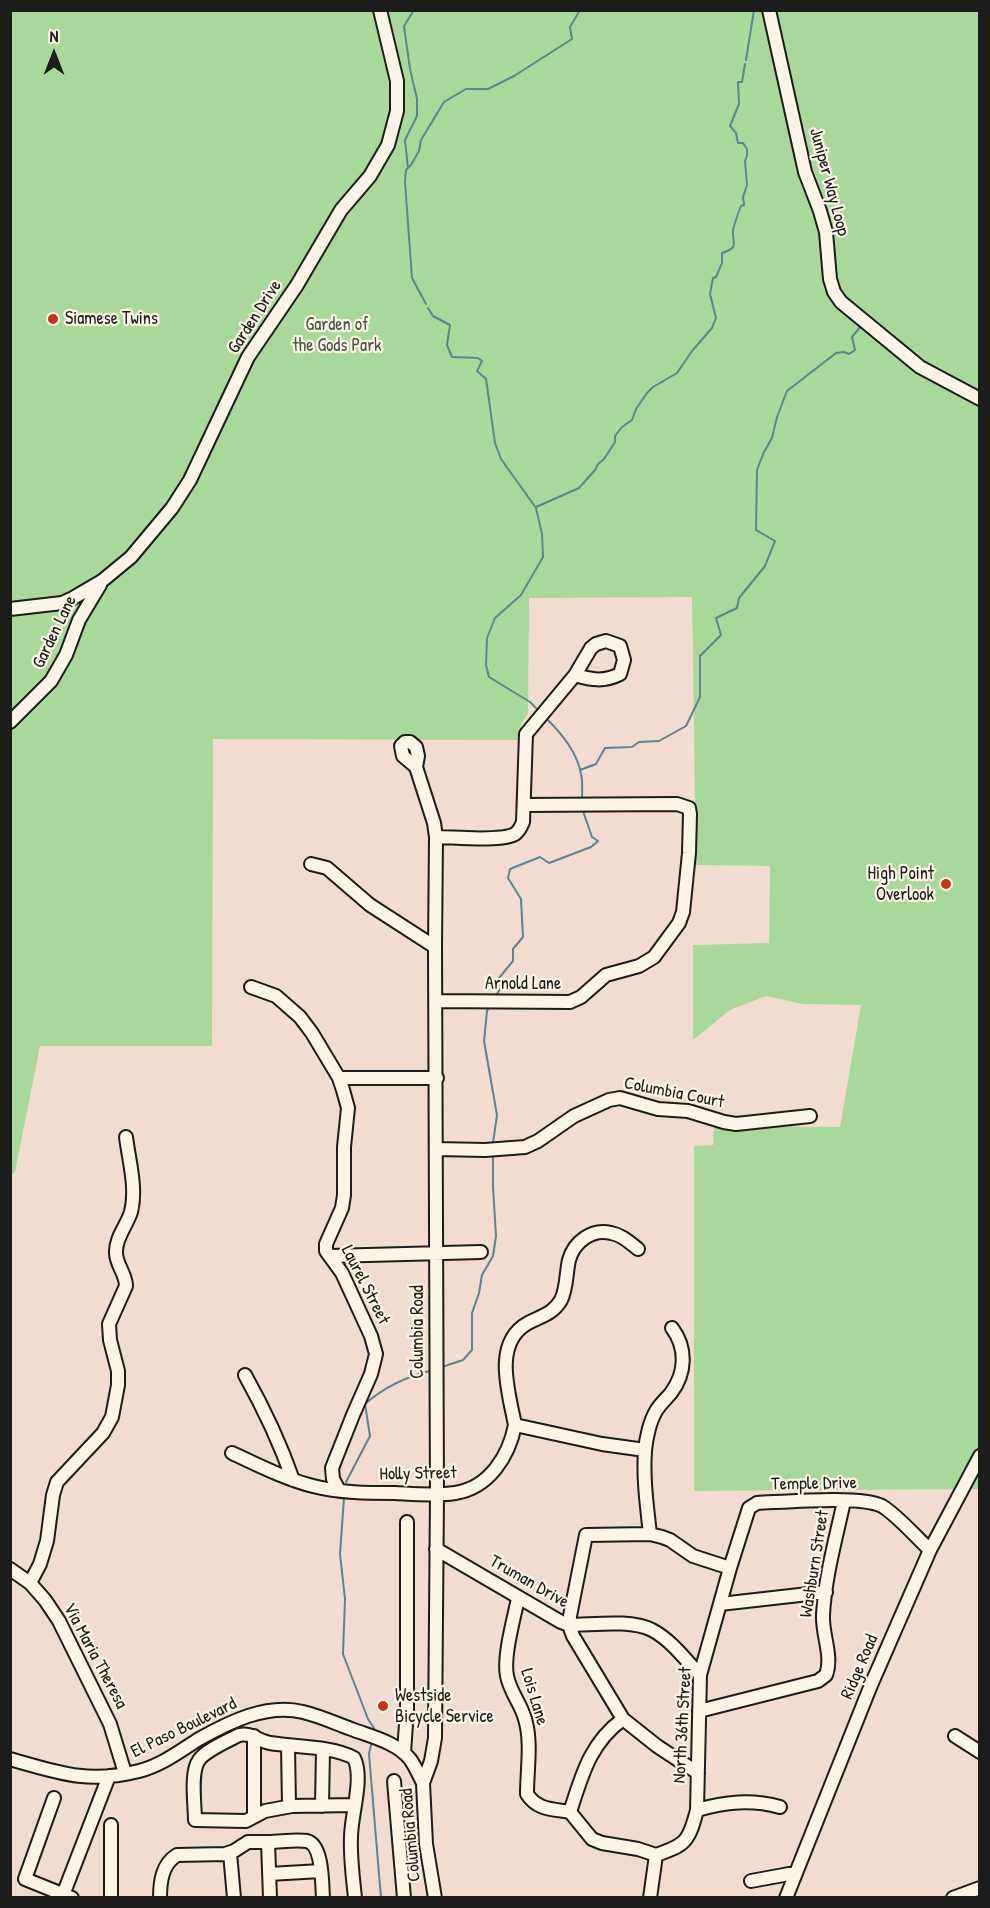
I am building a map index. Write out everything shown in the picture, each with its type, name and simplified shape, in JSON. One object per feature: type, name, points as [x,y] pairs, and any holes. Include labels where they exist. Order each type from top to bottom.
[{"type":"street","name":"Garden Drive","points":[[10,609],[62,603],[102,581],[131,556],[172,508],[190,480],[248,357],[297,285],[341,210],[370,176],[388,146],[397,111],[397,81],[380,10]]},
{"type":"street","name":"Juniper Way Loop","points":[[769,10],[804,172],[826,232],[830,279],[834,292],[841,302],[920,367],[980,399]]},
{"type":"street","name":"Garden Lane","points":[[10,722],[51,681],[66,655],[79,620],[102,581]]},
{"type":"street","points":[[62,603],[72,609],[79,620]]},
{"type":"street","points":[[436,837],[498,838],[515,834],[520,829],[523,822],[526,734],[575,675]]},
{"type":"street","name":"Columbia Road","points":[[416,767],[434,823],[436,837],[435,1738],[423,1783],[426,1844],[435,1898]]},
{"type":"street","name":"Arnold Lane","points":[[436,1001],[570,1002],[581,997],[606,975],[639,966],[654,957],[679,923],[683,912],[689,853],[689,808],[677,804],[524,805]]},
{"type":"street","points":[[311,864],[327,868],[370,905],[435,947]]},
{"type":"street","name":"Laurel Street","points":[[251,987],[276,996],[293,1010],[312,1033],[339,1078],[348,1108],[344,1147],[344,1195],[342,1208],[326,1244],[326,1251],[342,1273],[371,1336],[375,1354],[371,1374],[332,1468],[333,1479],[339,1490]]},
{"type":"street","points":[[339,1078],[436,1078]]},
{"type":"street","name":"Columbia Court","points":[[436,1149],[496,1149],[525,1146],[538,1140],[573,1116],[609,1100],[620,1098],[649,1107],[688,1111],[736,1124],[810,1116]]},
{"type":"street","points":[[18,1577],[40,1564],[47,1541],[57,1482],[107,1428],[116,1403],[118,1371],[110,1340],[109,1324],[126,1286],[126,1280],[117,1263],[116,1253],[132,1203],[126,1137]]},
{"type":"street","points":[[638,1250],[626,1239],[603,1232],[588,1235],[577,1244],[569,1259],[560,1303],[549,1313],[520,1329],[510,1342],[506,1372],[515,1425],[602,1444],[645,1450]]},
{"type":"street","points":[[330,1256],[481,1252]]},
{"type":"street","points":[[650,1534],[646,1504],[645,1450],[655,1413],[678,1382],[683,1359],[682,1347],[672,1328]]},
{"type":"street","points":[[245,1375],[273,1428],[293,1480]]},
{"type":"street","name":"Holly Street","points":[[232,1453],[293,1480],[313,1486],[352,1492],[457,1493],[484,1480],[500,1464],[512,1441],[515,1425]]},
{"type":"street","name":"Ridge Road","points":[[786,1898],[871,1685],[930,1550],[980,1456]]},
{"type":"street","name":"Temple Drive","points":[[752,1505],[844,1501],[879,1504],[930,1550]]},
{"type":"street","name":"Washburn Street","points":[[699,1711],[818,1681],[826,1675],[828,1652],[823,1629],[826,1592],[844,1501]]},
{"type":"street","name":"North 36th Street","points":[[656,1855],[681,1845],[691,1830],[697,1810],[700,1675],[730,1568],[749,1508],[752,1505]]},
{"type":"street","points":[[407,1522],[405,1755],[423,1783]]},
{"type":"street","points":[[698,1773],[657,1746],[623,1719],[573,1636],[569,1625],[586,1536],[650,1534],[670,1540],[693,1556],[730,1568]]},
{"type":"street","name":"Truman Drive","points":[[436,1549],[518,1598],[569,1625],[627,1624],[647,1628],[665,1639],[700,1675]]},
{"type":"street","name":"Via Maria Theresa","points":[[18,1577],[45,1600],[59,1621],[110,1724],[125,1773]]},
{"type":"street","points":[[720,1604],[826,1592]]},
{"type":"street","name":"Lois Lane","points":[[518,1598],[507,1653],[506,1675],[509,1686],[523,1712],[528,1730],[527,1794],[539,1807],[570,1812]]},
{"type":"street","name":"El Paso Boulevard","points":[[10,1759],[66,1775],[90,1778],[137,1772],[157,1765],[233,1722],[270,1711],[282,1710],[302,1712],[372,1737],[405,1755]]},
{"type":"street","points":[[623,1719],[613,1727],[588,1759],[570,1812],[592,1839],[656,1855],[650,1898]]},
{"type":"street","points":[[355,1805],[289,1806],[231,1821],[195,1820],[194,1774],[198,1761],[203,1756],[238,1735],[244,1734],[267,1743],[312,1747],[350,1756],[356,1762],[355,1805],[351,1839],[355,1898]]},
{"type":"street","points":[[251,1842],[254,1736]]},
{"type":"street","points":[[955,1736],[980,1752]]},
{"type":"street","points":[[288,1746],[289,1806]]},
{"type":"street","points":[[322,1806],[323,1750]]},
{"type":"street","points":[[405,1755],[422,1755],[433,1751]]},
{"type":"street","points":[[54,1798],[25,1879],[68,1896],[109,1776]]},
{"type":"street","points":[[394,1781],[404,1898]]},
{"type":"street","points":[[697,1810],[734,1802],[766,1803],[780,1807]]},
{"type":"street","points":[[111,1825],[111,1898]]},
{"type":"street","points":[[160,1898],[165,1866],[173,1857],[183,1854],[221,1854],[251,1842],[305,1841],[316,1848],[323,1898]]},
{"type":"street","points":[[268,1842],[270,1898]]},
{"type":"street","points":[[230,1852],[234,1898]]},
{"type":"street","points":[[269,1874],[321,1871]]},
{"type":"street","points":[[751,1881],[795,1874]]},
{"type":"street","points":[[953,1898],[980,1888]]},
{"type":"green space","name":"Garden of the Gods Park","points":[[11,11],[979,11],[979,1489],[694,1491],[694,1146],[713,1145],[714,1126],[840,1127],[861,1005],[803,1004],[766,996],[730,1010],[693,1040],[693,945],[769,943],[770,866],[696,865],[692,597],[529,598],[528,714],[521,724],[518,740],[213,739],[212,1046],[40,1046],[15,1172],[11,1175]]},
{"type":"waterway","points":[[408,168],[405,140],[417,116],[417,99],[404,26],[414,10]]},
{"type":"waterway","points":[[426,304],[412,278],[405,182],[406,170],[419,151],[421,140],[444,102],[466,89],[488,89],[514,76],[572,39],[570,27],[580,10]]},
{"type":"waterway","points":[[746,60],[754,10]]},
{"type":"waterway","points":[[536,507],[579,488],[604,459],[622,427],[632,420],[636,409],[647,393],[677,373],[712,328],[716,318],[710,294],[713,278],[716,277],[722,263],[722,253],[733,247],[733,230],[741,206],[744,205],[743,197],[747,185],[745,161],[747,149],[743,143],[738,143],[736,133],[730,126],[739,104],[738,82],[742,82],[745,64]]},
{"type":"waterway","points":[[428,308],[433,316],[450,325],[447,345],[452,357],[478,358],[482,361],[477,371],[486,379],[495,443],[501,459],[536,508],[542,534],[543,557],[521,595],[495,618],[487,638],[486,665],[489,677],[536,708]]},
{"type":"waterway","points":[[580,770],[596,764],[605,748],[632,747],[639,742],[659,741],[686,726],[700,697],[700,656],[721,635],[716,618],[737,608],[739,598],[765,566],[775,541],[756,530],[757,470],[772,438],[787,391],[836,353],[849,354],[855,350],[852,337],[861,326]]},
{"type":"waterway","points":[[546,718],[563,737],[576,758],[582,777],[582,798]]},
{"type":"waterway","points":[[496,996],[501,987],[499,978],[513,961],[513,949],[523,937],[521,899],[508,878],[510,869],[540,857],[549,863],[591,847],[598,841],[592,837],[583,811]]},
{"type":"waterway","points":[[489,1007],[484,1041],[497,1115],[493,1143]]},
{"type":"waterway","points":[[442,1367],[463,1360],[472,1350],[472,1313],[482,1275],[493,1256],[496,1236],[493,1154]]},
{"type":"waterway","points":[[346,1482],[370,1436],[365,1404],[380,1392],[397,1383],[433,1370]]},
{"type":"waterway","points":[[344,1498],[340,1554],[345,1599],[343,1654],[368,1719],[374,1728],[373,1731]]},
{"type":"waterway","points":[[372,1740],[369,1754],[381,1898]]},
{"type":"place","name":"Siamese Twins","points":[[53,319]]},
{"type":"place","name":"High Point Overlook","points":[[946,884]]},
{"type":"place","name":"Westside Bicycle Service","points":[[383,1706]]}]
